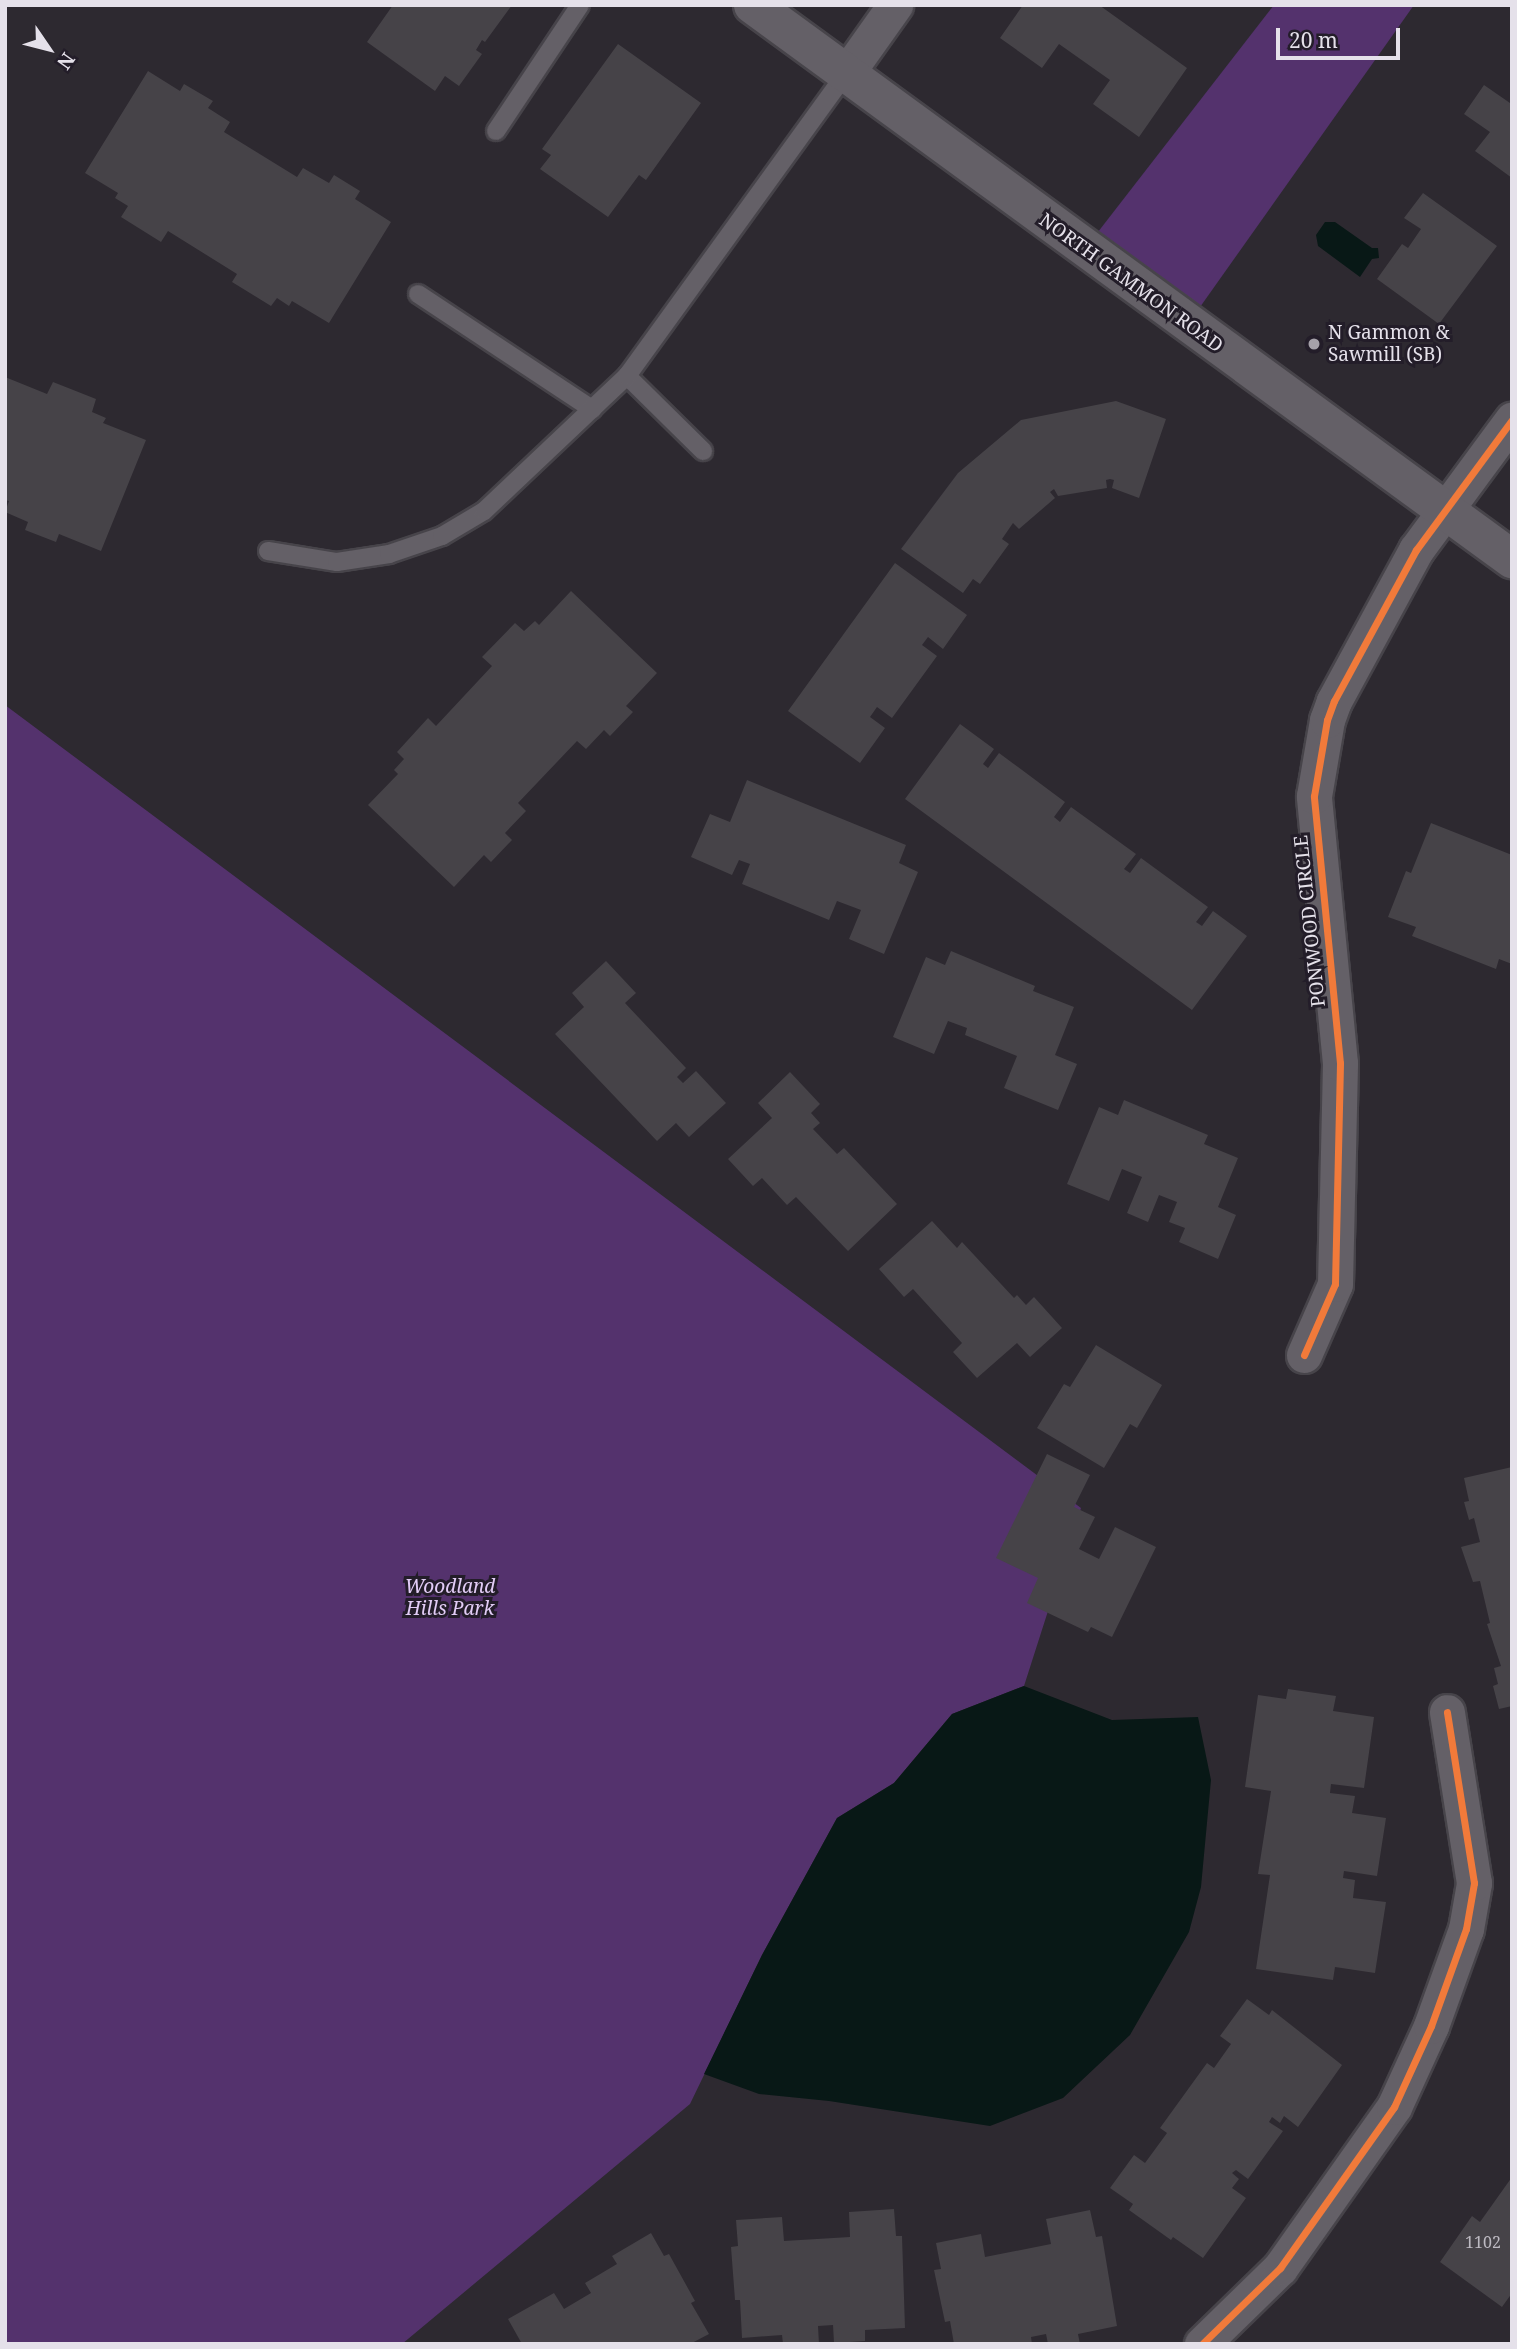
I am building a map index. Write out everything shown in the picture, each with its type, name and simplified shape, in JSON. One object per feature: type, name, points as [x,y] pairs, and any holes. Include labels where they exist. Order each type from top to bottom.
[{"type":"main road","name":"NORTH GAMMON ROAD","points":[[753,5],[1512,559]]},
{"type":"street","points":[[846,74],[895,5]]},
{"type":"street","name":"PONWOOD CIRCLE","points":[[1304,1355],[1335,1284],[1340,1063],[1314,796],[1334,701],[1416,550],[1512,420]]},
{"type":"street","points":[[1202,2344],[1280,2267],[1394,2107],[1431,2026],[1466,1929],[1474,1883],[1447,1712]]},
{"type":"lane","points":[[495,131],[580,5]]},
{"type":"lane","points":[[268,551],[337,562],[389,554],[442,536],[484,511],[627,376],[846,74]]},
{"type":"lane","points":[[418,294],[592,410]]},
{"type":"lane","points":[[627,376],[703,450]]},
{"type":"green space","points":[[1274,5],[1414,5],[1188,324],[1084,250]]},
{"type":"green space","name":"Woodland Hills Park","points":[[5,705],[1081,1508],[1024,1686],[952,1714],[894,1783],[837,1818],[762,1955],[690,2104],[402,2344],[5,2344]]},
{"type":"shaded area","points":[[1325,222],[1335,222],[1372,248],[1378,248],[1379,258],[1372,259],[1360,277],[1318,246],[1316,235]]},
{"type":"shaded area","points":[[1024,1686],[1112,1720],[1198,1717],[1211,1780],[1201,1887],[1189,1932],[1130,2035],[1063,2098],[990,2126],[829,2101],[759,2094],[704,2074],[762,1955],[837,1818],[894,1783],[952,1714]]},
{"type":"building","points":[[393,5],[512,5],[485,42],[482,40],[476,50],[482,54],[459,86],[445,76],[435,91],[367,42]]},
{"type":"building","points":[[1023,5],[1099,5],[1187,68],[1139,137],[1093,104],[1110,80],[1059,44],[1042,68],[1000,38]]},
{"type":"building","points":[[618,44],[701,103],[646,180],[639,175],[608,217],[540,169],[551,155],[542,149]]},
{"type":"building","points":[[148,71],[180,91],[184,84],[213,101],[208,108],[230,122],[224,132],[297,177],[303,168],[329,183],[334,175],[360,191],[355,199],[391,222],[329,323],[292,301],[289,306],[277,298],[271,306],[232,282],[237,274],[168,231],[161,242],[121,217],[128,206],[115,198],[118,193],[85,173]]},
{"type":"building","points":[[1484,85],[1510,103],[1512,100],[1512,178],[1475,151],[1490,132],[1464,114]]},
{"type":"building","points":[[1423,193],[1497,246],[1439,324],[1377,279],[1402,244],[1408,248],[1421,229],[1404,218]]},
{"type":"building","points":[[5,377],[47,394],[53,382],[96,399],[92,412],[106,418],[103,423],[146,440],[101,551],[59,534],[56,542],[25,530],[28,522],[5,512],[9,501],[5,500]]},
{"type":"building","points":[[1116,401],[1166,419],[1139,498],[1112,488],[1114,480],[1110,479],[1106,480],[1107,488],[1058,496],[1054,489],[1050,492],[1055,498],[1019,529],[1013,523],[1002,539],[1009,544],[980,584],[973,579],[963,593],[901,549],[958,473],[1021,420]]},
{"type":"building","points":[[895,563],[967,615],[943,649],[928,637],[922,645],[937,656],[892,718],[877,707],[870,717],[885,728],[860,763],[788,711]]},
{"type":"building","points":[[571,591],[657,673],[626,706],[633,712],[610,736],[604,730],[586,749],[577,741],[518,803],[526,811],[505,833],[512,840],[491,862],[484,855],[454,887],[368,805],[398,774],[394,770],[404,759],[397,752],[428,718],[436,726],[492,666],[482,657],[515,623],[524,631],[535,621],[539,625]]},
{"type":"building","points":[[960,724],[994,749],[983,764],[988,768],[999,753],[1065,802],[1054,817],[1060,822],[1071,807],[1136,854],[1124,869],[1130,873],[1141,858],[1208,907],[1196,922],[1202,926],[1213,911],[1247,936],[1192,1010],[905,799]]},
{"type":"building","points":[[747,780],[906,845],[899,863],[918,872],[884,954],[849,939],[861,910],[837,901],[829,920],[742,884],[750,864],[739,860],[732,875],[691,857],[710,814],[730,822]]},
{"type":"building","points":[[1431,823],[1512,855],[1512,964],[1499,959],[1496,969],[1412,936],[1416,927],[1388,917],[1406,871],[1411,873]]},
{"type":"building","points":[[951,951],[1035,986],[1033,991],[1074,1007],[1055,1055],[1077,1064],[1058,1110],[1004,1088],[1017,1056],[965,1035],[967,1028],[948,1021],[934,1054],[893,1037],[926,957],[945,965]]},
{"type":"building","points":[[606,961],[636,993],[625,1003],[686,1068],[677,1077],[683,1083],[696,1071],[726,1103],[689,1137],[676,1123],[657,1141],[555,1034],[584,1007],[572,993]]},
{"type":"building","points":[[790,1072],[820,1104],[811,1113],[820,1123],[813,1129],[837,1154],[844,1148],[897,1204],[848,1251],[796,1197],[787,1205],[762,1178],[753,1186],[728,1159],[772,1118],[758,1103]]},
{"type":"building","points":[[1124,1100],[1208,1135],[1204,1144],[1238,1158],[1218,1207],[1236,1215],[1218,1259],[1179,1242],[1185,1228],[1169,1222],[1177,1202],[1159,1195],[1148,1222],[1127,1213],[1142,1177],[1122,1169],[1109,1201],[1067,1184],[1099,1107],[1118,1115]]},
{"type":"building","points":[[932,1221],[957,1248],[962,1242],[1014,1298],[1017,1295],[1026,1305],[1034,1297],[1062,1328],[1030,1357],[1017,1343],[977,1378],[953,1352],[962,1343],[913,1289],[904,1297],[879,1269]]},
{"type":"building","points":[[1096,1345],[1162,1385],[1137,1428],[1130,1424],[1104,1468],[1037,1428],[1064,1384],[1070,1387]]},
{"type":"building","points":[[1047,1454],[1090,1475],[1074,1507],[1095,1517],[1079,1549],[1099,1559],[1115,1527],[1156,1547],[1112,1637],[1091,1627],[1088,1632],[1027,1603],[1038,1578],[996,1558]]},
{"type":"building","points":[[1512,1467],[1512,1706],[1499,1709],[1493,1686],[1498,1684],[1494,1668],[1501,1666],[1487,1624],[1490,1623],[1480,1581],[1473,1582],[1461,1547],[1480,1542],[1474,1518],[1469,1520],[1464,1502],[1469,1501],[1464,1478]]},
{"type":"building","points":[[1288,1689],[1336,1696],[1333,1711],[1374,1717],[1364,1788],[1331,1784],[1330,1793],[1355,1796],[1352,1813],[1386,1818],[1377,1876],[1344,1871],[1343,1878],[1355,1880],[1353,1898],[1386,1902],[1375,1973],[1335,1967],[1333,1980],[1256,1969],[1270,1875],[1258,1874],[1271,1791],[1245,1787],[1258,1695],[1286,1699]]},
{"type":"building","points":[[1247,1999],[1269,2015],[1272,2010],[1342,2065],[1298,2127],[1284,2116],[1280,2123],[1272,2117],[1269,2122],[1283,2131],[1248,2179],[1236,2170],[1232,2173],[1239,2179],[1232,2188],[1246,2198],[1203,2258],[1173,2237],[1171,2240],[1129,2210],[1133,2204],[1110,2188],[1134,2155],[1145,2163],[1167,2133],[1160,2128],[1207,2063],[1214,2068],[1231,2044],[1220,2036]]},
{"type":"building","points":[[1512,2177],[1512,2293],[1502,2307],[1440,2262],[1472,2216],[1480,2222]]},
{"type":"building","points":[[894,2209],[896,2236],[902,2236],[905,2328],[865,2330],[865,2341],[834,2343],[833,2325],[818,2326],[819,2344],[783,2344],[782,2335],[742,2338],[740,2300],[735,2300],[731,2247],[738,2246],[736,2220],[782,2217],[784,2241],[850,2237],[849,2212]]},
{"type":"building","points":[[1090,2210],[1096,2237],[1102,2236],[1117,2326],[1078,2334],[1080,2344],[1048,2344],[1046,2334],[1031,2337],[1032,2344],[954,2344],[950,2321],[945,2322],[934,2270],[941,2269],[936,2243],[981,2234],[985,2257],[1051,2244],[1046,2219]]},
{"type":"building","points":[[651,2233],[664,2256],[669,2254],[695,2301],[691,2303],[709,2334],[690,2344],[522,2344],[508,2319],[554,2293],[564,2309],[591,2293],[585,2283],[617,2264],[612,2256]]},
{"type":"cycle path","points":[[1304,1355],[1335,1284],[1340,1063],[1314,796],[1327,720],[1334,701],[1416,550],[1512,420]]},
{"type":"cycle path","points":[[1202,2344],[1280,2268],[1394,2107],[1431,2026],[1466,1929],[1474,1883],[1447,1712]]},
{"type":"place","name":"N Gammon & Sawmill (SB)","points":[[1314,344]]}]
